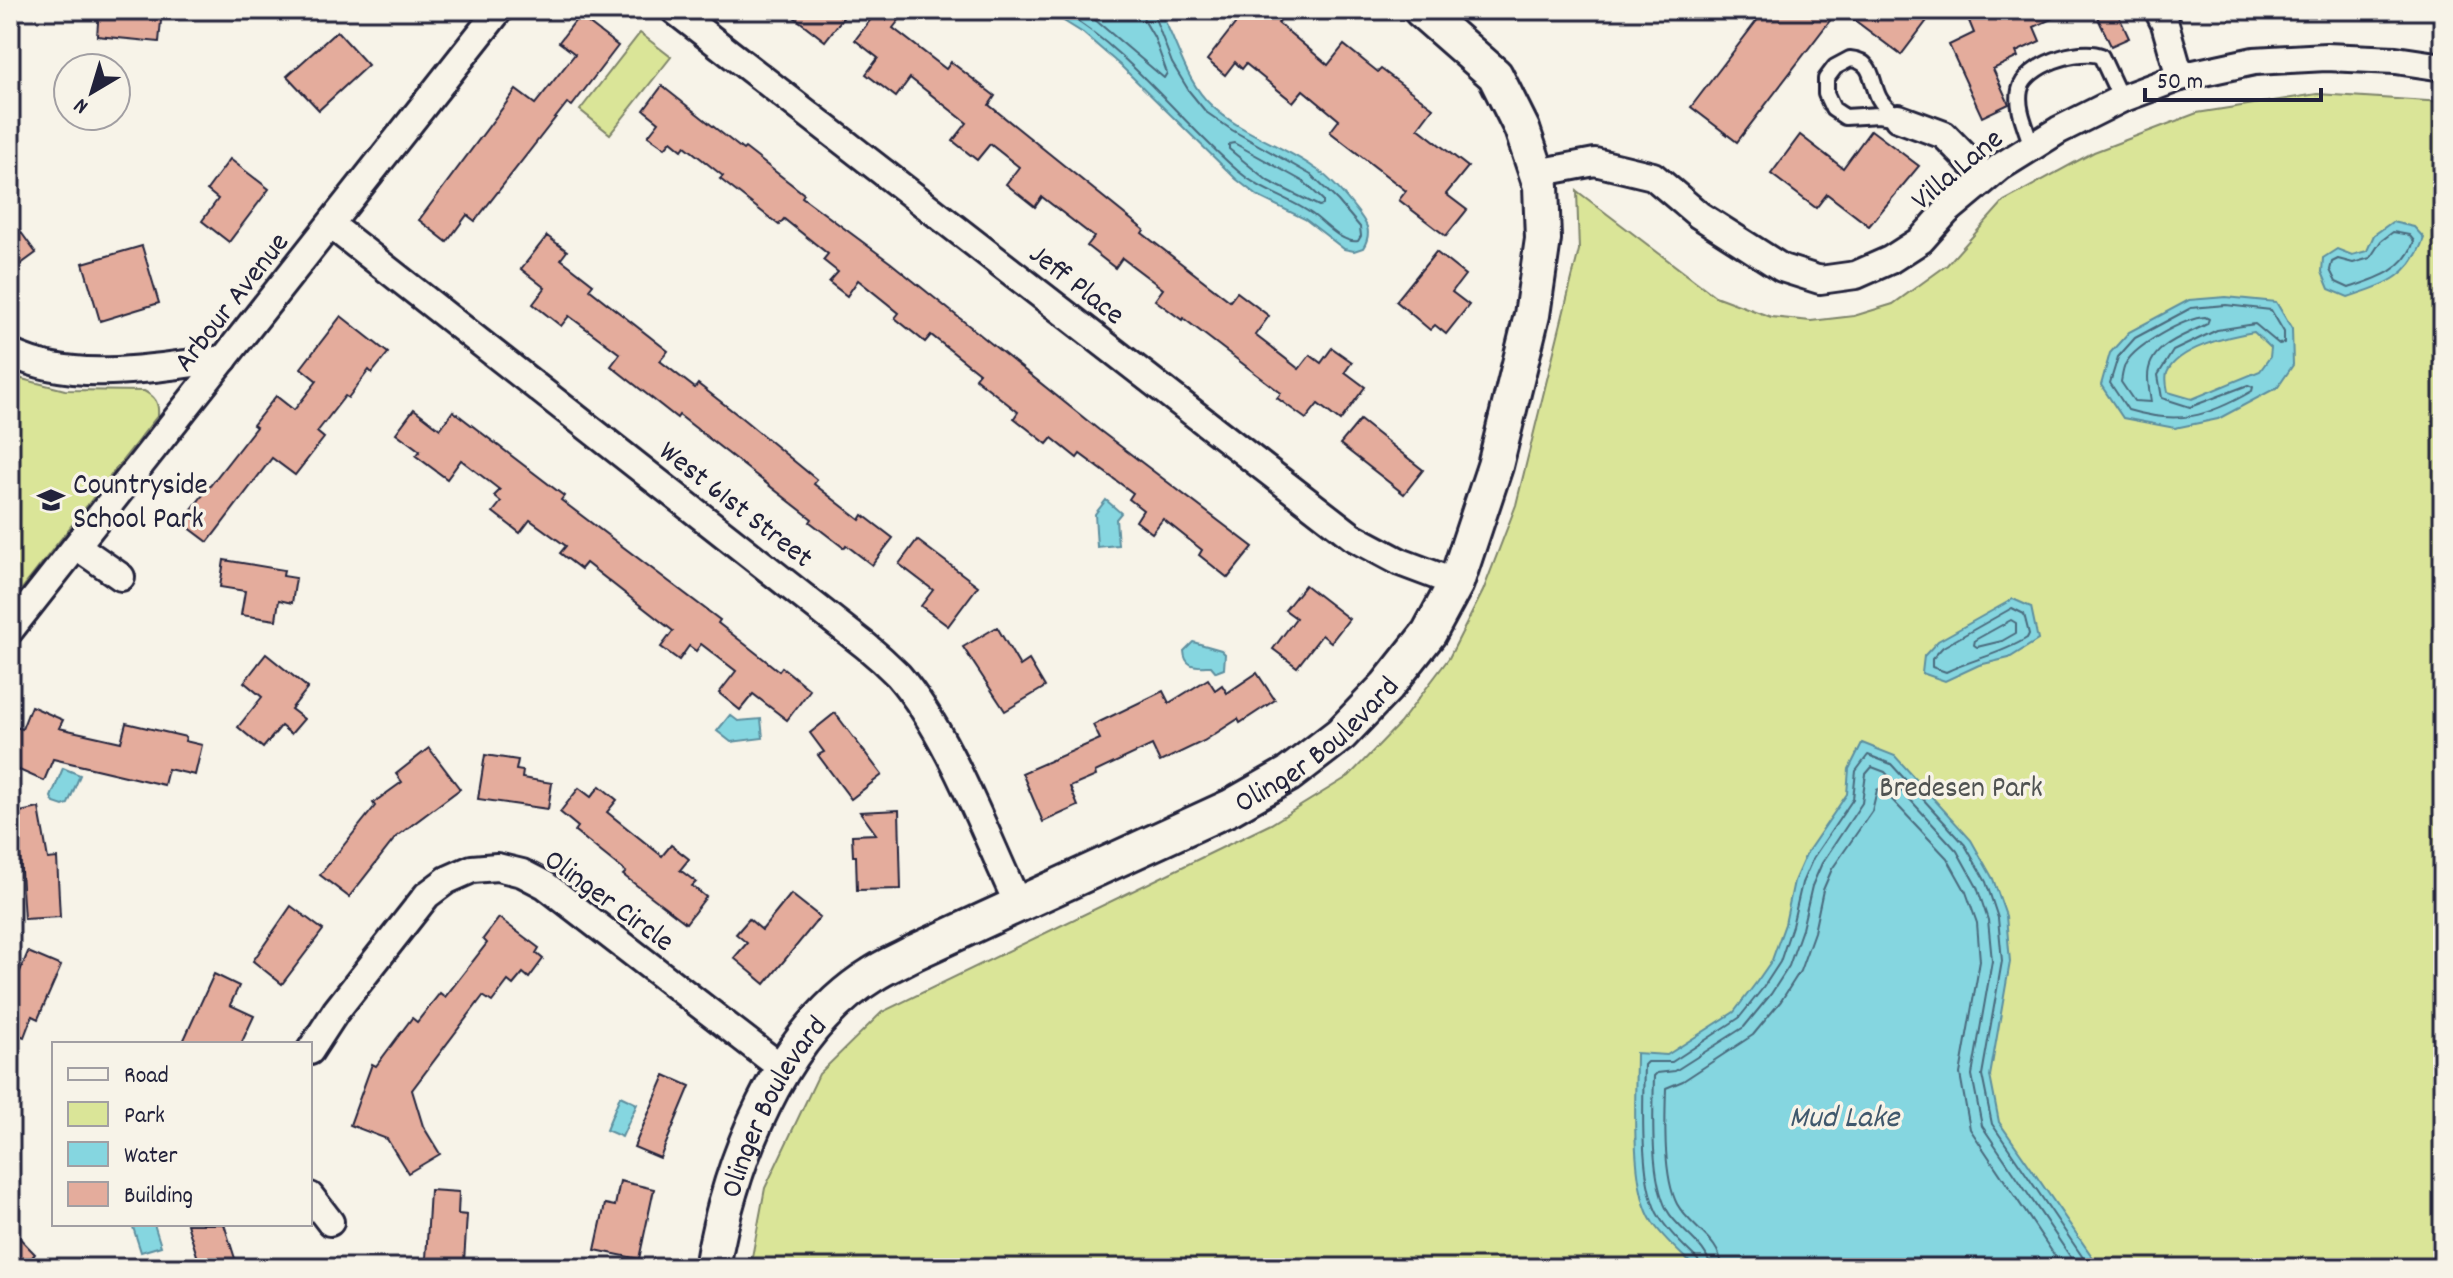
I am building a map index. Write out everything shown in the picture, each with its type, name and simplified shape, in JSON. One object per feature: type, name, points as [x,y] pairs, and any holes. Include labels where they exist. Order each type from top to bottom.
[{"type":"street","name":"Arbour Avenue","points":[[10,630],[499,10]]},
{"type":"street","name":"Jeff Place","points":[[674,10],[1353,537],[1400,562],[1456,583]]},
{"type":"street","name":"Olinger Boulevard","points":[[712,1268],[720,1219],[742,1154],[783,1069],[830,1009],[870,976],[1018,904],[1231,807],[1289,774],[1341,734],[1387,686],[1429,633],[1456,583],[1495,466],[1532,315],[1543,239],[1541,186],[1522,129],[1495,75],[1421,10]]},
{"type":"street","points":[[2158,10],[2180,77]]},
{"type":"street","name":"Villa Lane","points":[[1537,173],[1595,162],[1653,176],[1699,215],[1782,268],[1820,280],[1856,275],[1890,260],[1921,240],[1946,212],[1986,178],[2032,147],[2121,99],[2180,77],[2254,61],[2326,57],[2396,60],[2443,67]]},
{"type":"street","points":[[1898,118],[1944,135],[1986,178]]},
{"type":"street","name":"West 61st Street","points":[[331,225],[866,646],[897,675],[924,711],[945,748],[1018,904]]},
{"type":"street","points":[[10,353],[24,360],[71,371],[120,371],[224,359]]},
{"type":"street","points":[[78,547],[121,577]]},
{"type":"street","name":"Olinger Circle","points":[[312,1048],[336,1011],[427,895],[447,880],[472,869],[497,867],[522,873],[545,885],[783,1069]]},
{"type":"street","points":[[312,1199],[330,1222]]},
{"type":"lane","points":[[2032,147],[2019,105],[2020,87],[2033,71],[2071,54],[2091,52],[2101,56],[2121,99]]},
{"type":"lane","points":[[1850,59],[1860,60],[1870,68],[1881,102],[1898,118],[1879,115],[1845,117],[1833,109],[1826,94],[1826,79],[1842,63],[1850,59]]},
{"type":"green space","points":[[640,33],[671,57],[610,134],[580,110]]},
{"type":"green space","name":"Bredesen Park","points":[[2317,94],[2443,102],[2443,1268],[750,1268],[765,1188],[819,1074],[882,1012],[1271,824],[1349,776],[1400,723],[1449,658],[1483,591],[1516,505],[1579,250],[1577,191],[1715,296],[1771,317],[1811,321],[1854,316],[1893,304],[1947,265],[2004,201],[2094,152],[2197,113]]},
{"type":"green space","name":"Countryside School Park","points":[[10,376],[65,390],[144,391],[156,400],[158,415],[10,604]]},
{"type":"water","points":[[1046,10],[1159,10],[1202,96],[1236,124],[1301,159],[1329,180],[1364,221],[1368,236],[1363,248],[1354,251],[1344,249],[1305,219],[1259,197],[1236,179],[1121,66],[1083,33]]},
{"type":"water","points":[[2392,222],[2414,227],[2424,238],[2411,263],[2395,278],[2348,297],[2329,289],[2322,272],[2323,258],[2337,249],[2352,255],[2367,251],[2374,235]]},
{"type":"water","points":[[2226,297],[2276,302],[2292,329],[2293,365],[2278,387],[2218,419],[2175,428],[2123,418],[2101,385],[2110,353],[2129,332],[2189,300]],"holes":[[[2254,332],[2271,348],[2270,357],[2260,371],[2192,399],[2168,392],[2167,373],[2173,364],[2192,350]]]},
{"type":"water","points":[[1106,500],[1121,513],[1116,519],[1118,545],[1097,547],[1095,514]]},
{"type":"water","points":[[2013,599],[2031,607],[2038,640],[2009,658],[1979,665],[1945,681],[1922,673],[1924,656],[1938,641]]},
{"type":"water","points":[[1193,642],[1221,650],[1225,654],[1224,669],[1216,672],[1211,666],[1190,664],[1184,651]]},
{"type":"water","points":[[730,715],[738,721],[761,719],[763,738],[731,742],[717,731]]},
{"type":"water","name":"Mud Lake","points":[[1862,743],[1895,756],[1971,840],[1993,879],[2006,916],[2010,962],[1990,1076],[1999,1122],[2100,1268],[1696,1268],[1673,1247],[1653,1223],[1645,1207],[1637,1165],[1636,1053],[1667,1055],[1734,1012],[1756,983],[1772,960],[1785,924],[1794,881],[1806,854],[1847,794],[1849,769]]},
{"type":"water","points":[[63,768],[80,775],[68,804],[63,806],[54,803],[51,797]]},
{"type":"water","points":[[620,1096],[637,1104],[622,1137],[606,1130]]},
{"type":"water","points":[[133,1226],[155,1226],[161,1246],[141,1252]]},
{"type":"building","points":[[99,10],[162,10],[159,42],[97,36]]},
{"type":"building","points":[[785,10],[849,10],[825,41]]},
{"type":"building","points":[[878,10],[888,10],[900,19],[893,28],[946,69],[951,62],[995,96],[989,105],[1144,230],[1142,233],[1230,301],[1237,292],[1269,316],[1255,335],[1299,369],[1310,355],[1321,363],[1332,348],[1352,362],[1345,372],[1365,387],[1340,421],[1318,404],[1306,419],[1277,398],[1281,393],[1155,300],[1163,289],[1122,258],[1115,268],[1087,246],[1094,237],[1042,197],[1035,207],[1006,184],[1019,167],[990,144],[977,160],[953,141],[967,123],[910,78],[896,97],[866,74],[878,58],[855,40]]},
{"type":"building","points":[[1246,10],[1288,10],[1278,23],[1328,65],[1344,45],[1433,108],[1418,128],[1468,167],[1446,194],[1467,210],[1446,236],[1399,200],[1406,191],[1330,132],[1339,120],[1303,90],[1293,102],[1246,64],[1242,69],[1235,62],[1225,75],[1207,60]]},
{"type":"building","points":[[1765,10],[1838,10],[1737,142],[1691,107]]},
{"type":"building","points":[[1841,10],[1935,10],[1901,55]]},
{"type":"building","points":[[1993,10],[2070,10],[2034,27],[2040,41],[2016,52],[2018,57],[1993,69],[2009,104],[1982,117],[1949,45],[1974,33],[1969,21]]},
{"type":"building","points":[[2094,10],[2116,10],[2129,38],[2111,46]]},
{"type":"building","points":[[579,16],[618,46],[572,106],[567,103],[475,221],[467,215],[447,242],[419,220],[516,90],[535,104],[575,54],[559,42]]},
{"type":"building","points":[[337,31],[368,65],[319,110],[287,76]]},
{"type":"building","points":[[662,86],[804,194],[802,197],[891,263],[1099,430],[1253,547],[1228,578],[1199,555],[1202,550],[1163,519],[1152,533],[1136,521],[1143,510],[1129,499],[1133,493],[1080,454],[1077,458],[1052,438],[1047,444],[1014,418],[1018,412],[975,378],[979,373],[931,335],[925,342],[895,318],[899,313],[858,280],[847,296],[829,282],[838,272],[823,260],[828,254],[784,219],[779,225],[720,179],[723,176],[685,146],[682,150],[671,141],[665,148],[648,136],[659,122],[644,110]]},
{"type":"building","points":[[1871,130],[1919,166],[1869,226],[1827,194],[1816,208],[1771,174],[1800,135],[1843,168]]},
{"type":"building","points":[[230,159],[269,189],[229,242],[202,221],[218,199],[207,190]]},
{"type":"building","points":[[10,217],[36,253],[10,272]]},
{"type":"building","points":[[547,236],[567,251],[561,259],[593,284],[589,289],[668,351],[660,361],[695,388],[698,384],[743,419],[817,480],[814,484],[860,520],[863,515],[893,538],[872,565],[846,545],[844,548],[810,522],[812,519],[679,415],[677,418],[611,366],[620,354],[569,316],[561,326],[533,304],[545,288],[521,269]]},
{"type":"building","points":[[142,246],[159,303],[100,321],[83,263]]},
{"type":"building","points":[[1436,252],[1465,275],[1452,292],[1469,305],[1446,334],[1435,325],[1430,330],[1396,301]]},
{"type":"building","points":[[341,316],[388,353],[372,373],[369,370],[348,398],[345,396],[317,432],[324,438],[295,475],[272,458],[208,542],[184,524],[194,511],[192,509],[256,427],[253,425],[276,396],[294,410],[317,381],[301,368]]},
{"type":"building","points":[[414,409],[440,429],[453,411],[564,496],[561,500],[720,620],[718,623],[779,671],[782,667],[810,690],[787,720],[753,694],[740,710],[719,693],[736,671],[701,644],[696,651],[689,646],[679,660],[661,647],[673,631],[586,563],[581,569],[560,553],[566,546],[530,520],[520,533],[493,512],[501,502],[494,496],[500,490],[461,460],[447,479],[416,456],[420,451],[396,433]]},
{"type":"building","points":[[1360,420],[1423,470],[1404,494],[1340,444]]},
{"type":"building","points":[[917,540],[978,586],[948,626],[921,606],[933,590],[899,564]]},
{"type":"building","points":[[224,560],[284,570],[283,576],[296,578],[292,603],[279,600],[276,620],[241,615],[245,591],[220,587]]},
{"type":"building","points":[[1305,585],[1349,619],[1331,642],[1322,635],[1297,667],[1273,649],[1296,618],[1285,610]]},
{"type":"building","points":[[997,627],[1020,666],[1029,660],[1045,687],[1005,711],[963,647]]},
{"type":"building","points":[[266,654],[308,688],[291,709],[304,719],[291,734],[281,726],[263,748],[238,727],[262,697],[244,682]]},
{"type":"building","points":[[1257,673],[1275,700],[1240,723],[1238,719],[1204,741],[1160,762],[1152,745],[1095,772],[1096,776],[1070,787],[1078,806],[1043,822],[1022,773],[1100,739],[1093,725],[1163,691],[1169,703],[1208,679],[1215,690],[1222,685],[1227,693]]},
{"type":"building","points":[[31,706],[63,720],[59,728],[121,742],[126,723],[186,737],[185,741],[202,745],[195,775],[168,769],[164,785],[53,759],[44,781],[10,766],[10,741],[16,727],[22,729]]},
{"type":"building","points":[[835,713],[882,775],[851,799],[818,755],[824,752],[810,733]]},
{"type":"building","points":[[429,748],[460,789],[396,837],[349,897],[320,875],[375,806],[373,803],[402,782],[396,774]]},
{"type":"building","points":[[485,755],[518,760],[516,770],[523,771],[522,778],[552,783],[548,809],[478,799]]},
{"type":"building","points":[[600,786],[617,800],[607,812],[662,856],[671,845],[689,859],[680,870],[696,882],[692,886],[706,897],[686,923],[623,875],[626,872],[575,831],[578,827],[560,812],[579,788],[591,797]]},
{"type":"building","points":[[39,808],[48,859],[57,858],[60,917],[24,919],[20,857],[14,858],[10,814]]},
{"type":"building","points":[[899,810],[901,889],[857,890],[852,835],[876,834],[860,812]]},
{"type":"building","points":[[791,894],[820,917],[765,984],[734,958],[747,943],[736,934],[749,919],[762,930]]},
{"type":"building","points":[[291,906],[323,930],[282,984],[253,961]]},
{"type":"building","points":[[499,918],[539,948],[536,953],[543,959],[529,978],[523,973],[513,985],[508,981],[492,1002],[483,996],[412,1090],[423,1126],[440,1154],[408,1173],[387,1139],[350,1125],[372,1064],[376,1066],[412,1018],[417,1022],[440,993],[445,997],[487,943],[483,939]]},
{"type":"building","points":[[28,952],[61,966],[38,1019],[32,1016],[24,1037],[10,1031],[10,995]]},
{"type":"building","points":[[214,974],[239,986],[230,1005],[254,1016],[242,1042],[183,1042]]},
{"type":"building","points":[[665,1075],[690,1086],[660,1158],[634,1147]]},
{"type":"building","points":[[620,1181],[654,1189],[639,1259],[595,1250],[605,1204],[615,1206]]},
{"type":"building","points":[[430,1190],[459,1192],[458,1214],[467,1215],[464,1262],[426,1259]]},
{"type":"building","points":[[188,1226],[225,1226],[238,1268],[201,1268]]},
{"type":"building","points":[[10,1228],[35,1254],[33,1256],[44,1268],[10,1268]]},
{"type":"place","name":"Countryside School Park","points":[[51,500]]}]
